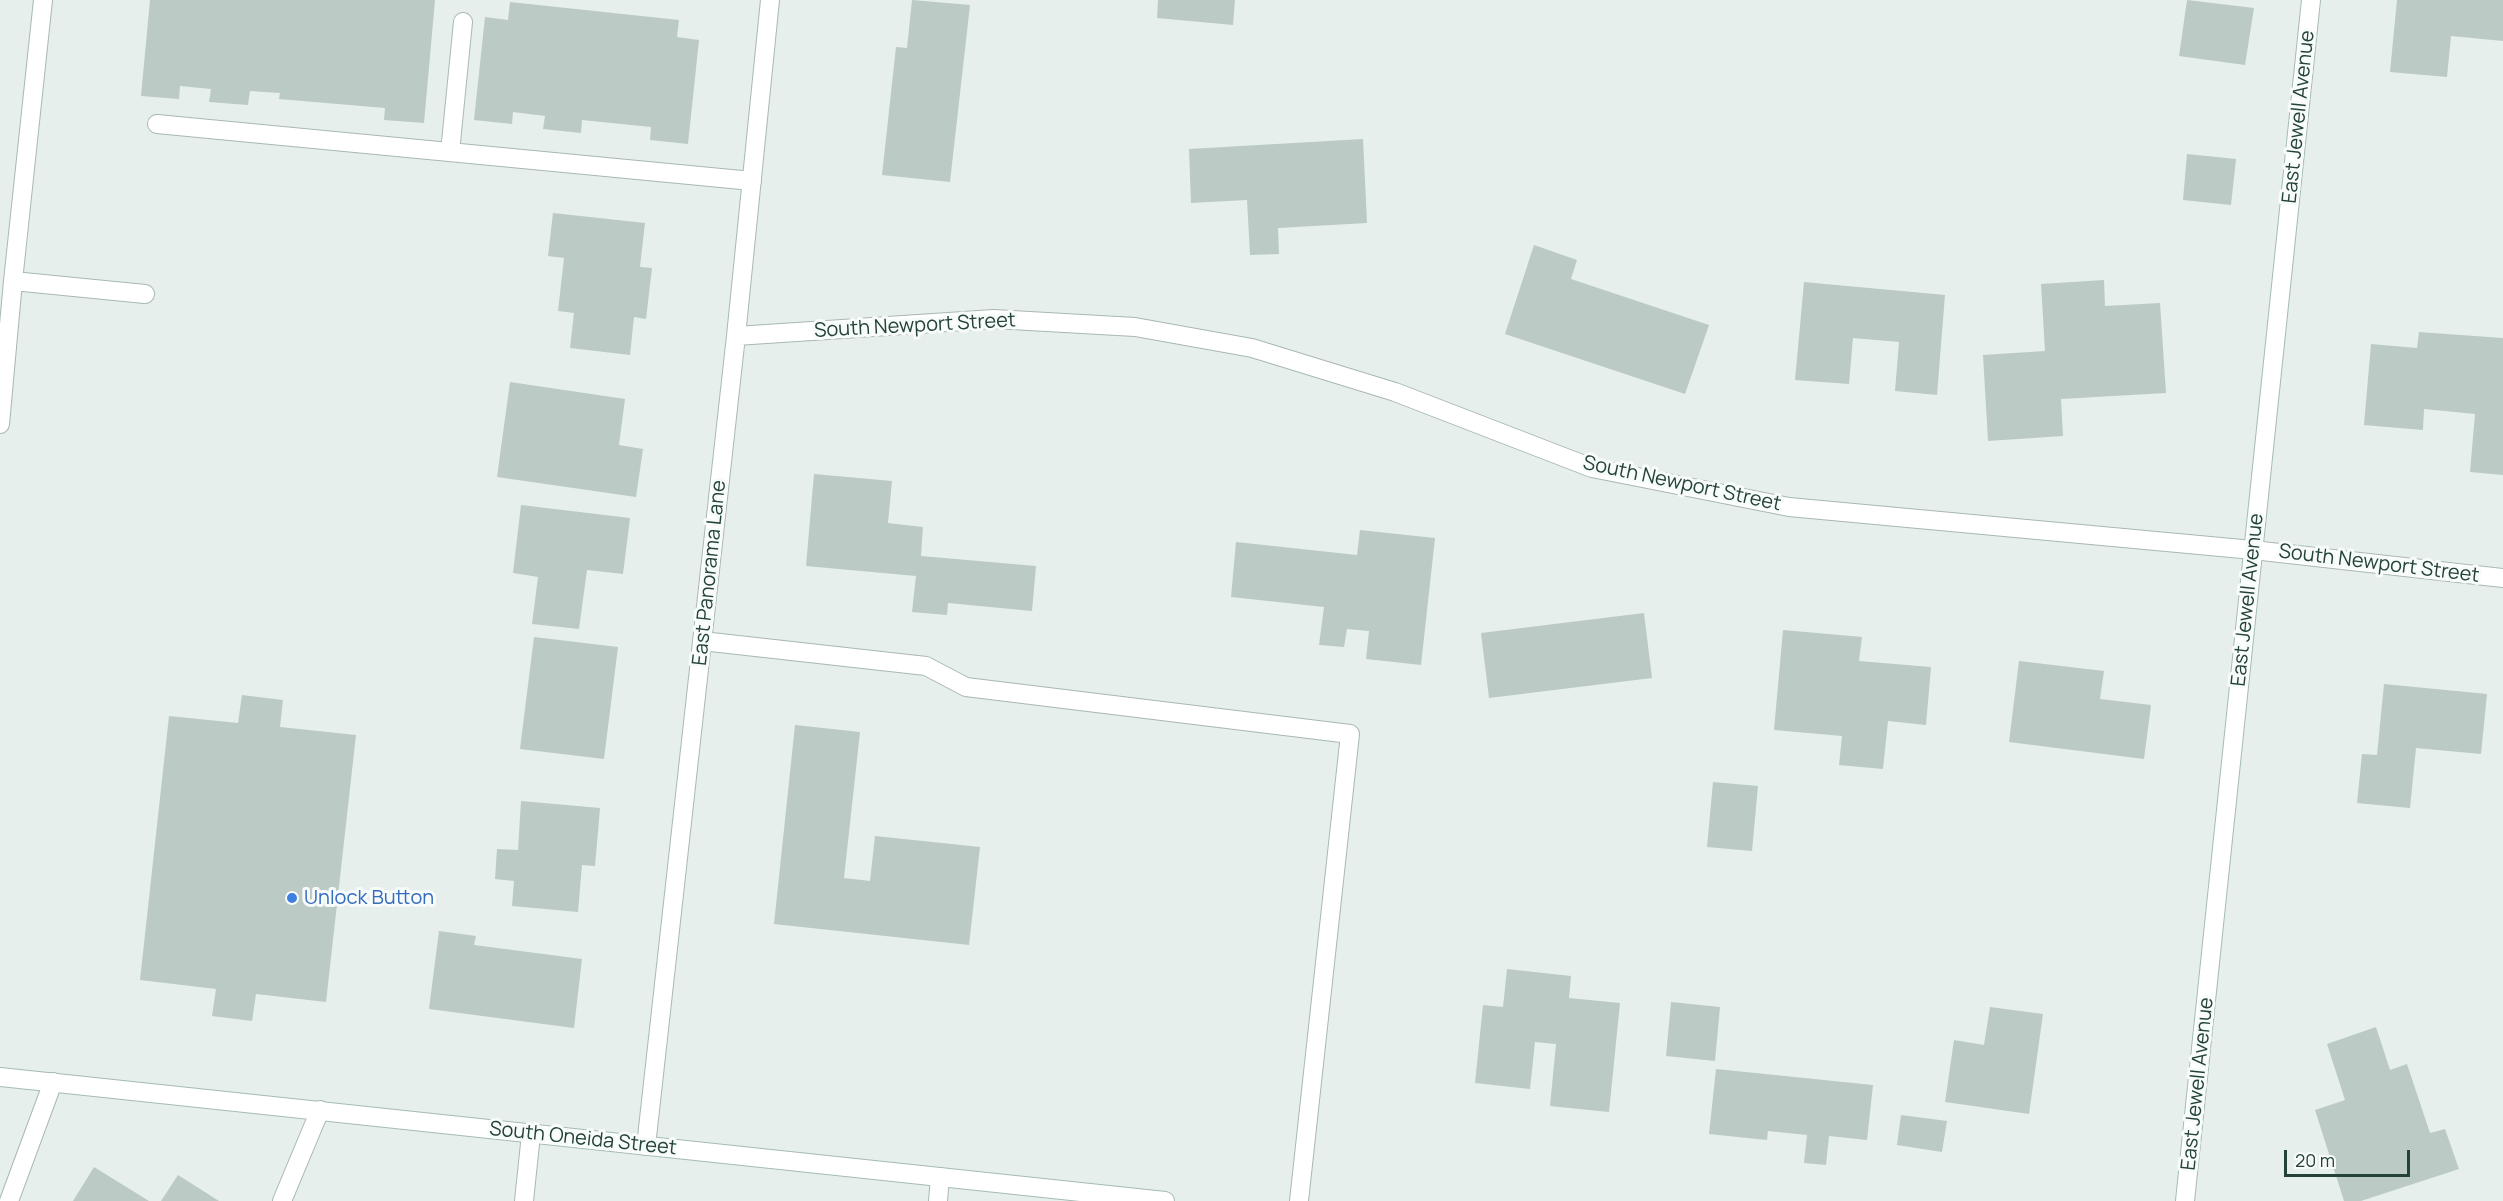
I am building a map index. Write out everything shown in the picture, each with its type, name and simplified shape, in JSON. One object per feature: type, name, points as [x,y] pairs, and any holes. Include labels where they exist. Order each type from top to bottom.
[{"type":"street","points":[[0,424],[43,0]]},
{"type":"street","name":"East Panorama Lane","points":[[646,1146],[736,336],[770,0]]},
{"type":"street","name":"East Jewell Avenue","points":[[2185,1201],[2312,0]]},
{"type":"street","points":[[450,152],[463,22]]},
{"type":"street","points":[[157,124],[752,181]]},
{"type":"street","points":[[13,281],[145,294]]},
{"type":"street","name":"South Newport Street","points":[[736,336],[994,319],[1135,327],[1252,348],[1395,392],[1592,468],[1755,501],[1789,507],[2253,550],[2503,578]]},
{"type":"street","points":[[702,641],[926,666],[966,687],[1350,734],[1299,1201]]},
{"type":"street","name":"South Oneida Street","points":[[0,1077],[1165,1201]]},
{"type":"street","points":[[9,1201],[53,1082]]},
{"type":"street","points":[[282,1201],[320,1110]]},
{"type":"street","points":[[524,1201],[531,1134]]},
{"type":"street","points":[[938,1201],[940,1177]]},
{"type":"building","points":[[150,0],[435,0],[424,123],[384,120],[385,108],[279,99],[280,93],[250,91],[248,105],[209,102],[211,89],[180,86],[179,99],[141,96]]},
{"type":"building","points":[[912,0],[970,5],[950,182],[882,175],[896,47],[907,48]]},
{"type":"building","points":[[1158,0],[1235,0],[1233,25],[1157,18]]},
{"type":"building","points":[[2187,0],[2254,8],[2245,65],[2179,56]]},
{"type":"building","points":[[2397,0],[2503,0],[2503,41],[2451,36],[2447,77],[2390,72]]},
{"type":"building","points":[[510,2],[679,20],[677,37],[699,40],[688,144],[650,140],[651,127],[582,120],[581,133],[543,129],[545,116],[513,112],[512,124],[474,120],[485,17],[508,20]]},
{"type":"building","points":[[1363,139],[1367,223],[1278,228],[1279,254],[1250,255],[1247,200],[1191,203],[1189,149]]},
{"type":"building","points":[[2187,154],[2236,159],[2231,205],[2183,200]]},
{"type":"building","points":[[553,213],[645,223],[640,267],[652,268],[646,319],[634,317],[630,355],[570,348],[574,313],[558,311],[564,258],[548,256]]},
{"type":"building","points":[[1534,245],[1577,260],[1571,279],[1709,325],[1685,394],[1505,334]]},
{"type":"building","points":[[2104,280],[2105,306],[2160,303],[2166,393],[2061,399],[2063,436],[1988,441],[1983,355],[2045,351],[2041,284]]},
{"type":"building","points":[[1804,282],[1945,295],[1937,395],[1895,391],[1899,342],[1853,338],[1849,384],[1795,380]]},
{"type":"building","points":[[2419,332],[2503,338],[2503,475],[2470,472],[2475,414],[2424,409],[2423,430],[2364,425],[2371,344],[2417,348]]},
{"type":"building","points":[[510,382],[625,399],[619,445],[643,449],[636,497],[497,477]]},
{"type":"building","points":[[814,474],[892,481],[888,523],[923,527],[921,556],[1036,566],[1032,611],[948,603],[947,615],[912,612],[916,576],[806,566]]},
{"type":"building","points":[[521,505],[630,518],[623,574],[587,570],[579,629],[532,624],[538,577],[513,573]]},
{"type":"building","points":[[1360,530],[1435,538],[1421,665],[1366,659],[1369,631],[1347,629],[1344,647],[1319,645],[1324,607],[1231,597],[1236,542],[1357,555]]},
{"type":"building","points":[[1644,613],[1652,678],[1489,698],[1481,633]]},
{"type":"building","points":[[1783,630],[1862,637],[1859,661],[1931,667],[1926,725],[1888,721],[1883,769],[1839,765],[1842,736],[1774,730]]},
{"type":"building","points":[[534,637],[618,647],[604,759],[520,749]]},
{"type":"building","points":[[2019,661],[2104,671],[2100,699],[2151,705],[2144,759],[2009,742]]},
{"type":"building","points":[[2384,684],[2487,694],[2481,754],[2416,748],[2410,808],[2357,803],[2362,754],[2377,755]]},
{"type":"building","points":[[242,695],[283,700],[280,727],[356,735],[326,1002],[256,994],[252,1021],[212,1016],[216,989],[140,980],[169,716],[238,723]]},
{"type":"building","points":[[795,725],[860,732],[844,878],[870,881],[875,836],[980,847],[969,945],[774,924]]},
{"type":"building","points":[[1713,782],[1758,786],[1752,851],[1707,847]]},
{"type":"building","points":[[521,801],[600,808],[595,866],[582,865],[578,912],[512,906],[514,881],[495,879],[497,849],[518,850]]},
{"type":"building","points":[[439,931],[476,936],[474,945],[582,959],[574,1028],[429,1009]]},
{"type":"building","points":[[1507,969],[1571,976],[1569,998],[1620,1003],[1609,1112],[1550,1106],[1556,1044],[1535,1042],[1530,1089],[1475,1083],[1483,1005],[1503,1007]]},
{"type":"building","points":[[1671,1002],[1720,1007],[1715,1061],[1666,1056]]},
{"type":"building","points":[[1990,1007],[2043,1014],[2029,1114],[1945,1102],[1954,1040],[1984,1045]]},
{"type":"building","points":[[2376,1027],[2390,1070],[2407,1064],[2430,1133],[2445,1129],[2459,1169],[2361,1201],[2344,1201],[2315,1110],[2345,1100],[2327,1044]]},
{"type":"building","points":[[1716,1069],[1873,1085],[1867,1140],[1829,1136],[1826,1165],[1804,1163],[1807,1135],[1768,1131],[1767,1140],[1709,1134]]},
{"type":"building","points":[[1901,1115],[1947,1121],[1942,1152],[1897,1145]]},
{"type":"building","points":[[94,1167],[149,1201],[73,1201]]},
{"type":"building","points":[[178,1175],[219,1201],[161,1201]]},
{"type":"place","name":"Unlock Button","points":[[292,898]]}]
